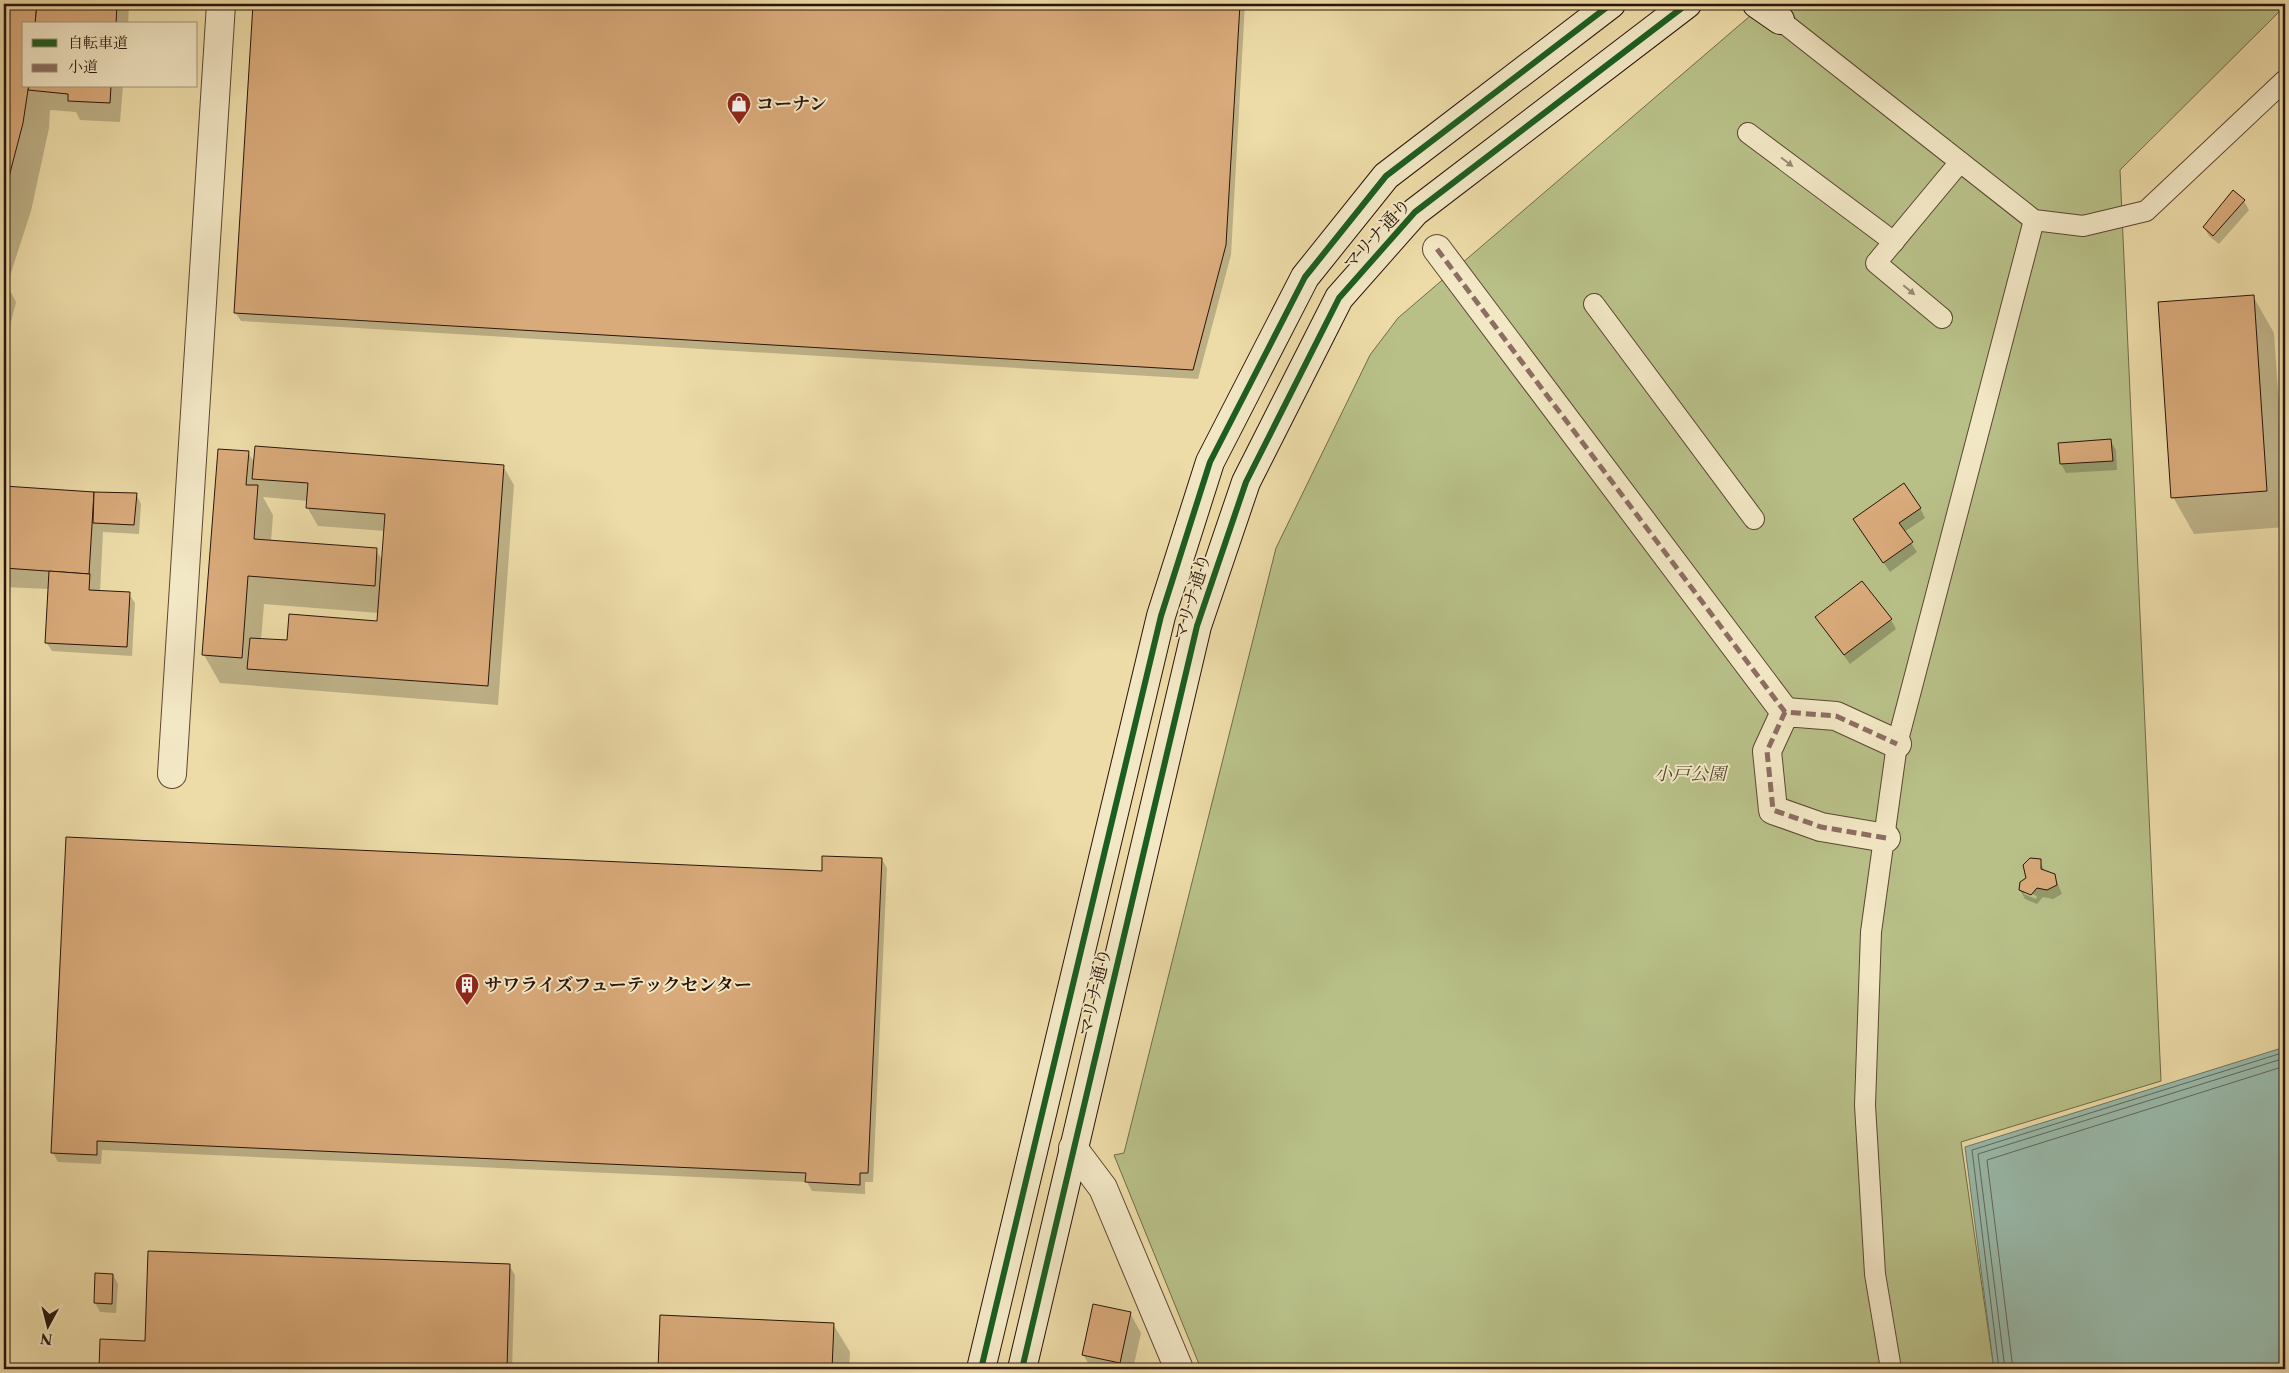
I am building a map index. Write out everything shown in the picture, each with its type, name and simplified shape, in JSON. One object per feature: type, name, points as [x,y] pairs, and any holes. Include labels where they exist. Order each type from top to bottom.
[{"type":"street","points":[[172,774],[221,4]]},
{"type":"street","name":"マリナ通り","points":[[981,1369],[1161,616],[1210,462],[1305,277],[1386,176],[1611,4]]},
{"type":"street","name":"マリナ通り","points":[[1022,1369],[1197,626],[1246,482],[1339,298],[1415,212],[1686,4]]},
{"type":"street","points":[[1757,4],[1780,20]]},
{"type":"street","points":[[1437,249],[1784,712],[1836,716],[1897,744]]},
{"type":"street","points":[[1784,712],[1767,752],[1773,810],[1821,828],[1886,838]]},
{"type":"street","points":[[1073,1148],[1103,1188],[1179,1369]]},
{"type":"lane","points":[[1780,20],[2034,220],[2083,226],[2146,212],[2285,80]]},
{"type":"lane","points":[[1748,133],[1894,242]]},
{"type":"lane","points":[[1942,318],[1876,263],[1960,162]]},
{"type":"lane","points":[[1890,1369],[1875,1274],[1864,1105],[1871,932],[1886,838],[1897,744],[2034,220]]},
{"type":"lane","points":[[1594,304],[1754,519]]},
{"type":"green space","name":"小戸公園","points":[[1764,4],[2285,4],[2120,170],[2161,1081],[1961,1142],[1994,1369],[1201,1369],[1114,1155],[1124,1153],[1276,548],[1370,355],[1398,318]]},
{"type":"water","points":[[2285,1047],[2285,1369],[1994,1369],[1965,1147]]},
{"type":"building","points":[[4,4],[37,4],[35,22],[22,22],[22,88],[29,88],[23,123],[4,196]]},
{"type":"building","points":[[37,4],[117,4],[116,22],[35,22]]},
{"type":"building","name":"コーナン","points":[[253,4],[1240,4],[1226,245],[1193,370],[234,313]]},
{"type":"building","points":[[28,88],[111,88],[110,103],[68,101],[68,94],[28,90]]},
{"type":"building","points":[[2233,190],[2245,200],[2213,236],[2203,227]]},
{"type":"building","points":[[2254,295],[2267,491],[2171,498],[2158,302]]},
{"type":"building","points":[[2111,439],[2113,461],[2060,464],[2058,443]]},
{"type":"building","points":[[255,446],[504,465],[488,686],[247,669],[250,638],[287,640],[289,614],[377,621],[385,514],[306,508],[308,483],[252,479]]},
{"type":"building","points":[[218,449],[249,451],[246,485],[258,485],[254,539],[377,548],[375,586],[248,576],[242,658],[202,655]]},
{"type":"building","points":[[1904,483],[1921,508],[1899,523],[1913,542],[1883,563],[1853,519]]},
{"type":"building","points":[[4,486],[94,492],[89,574],[4,568]]},
{"type":"building","points":[[94,492],[137,493],[134,525],[93,523]]},
{"type":"building","points":[[49,571],[90,574],[89,590],[130,592],[127,647],[45,643]]},
{"type":"building","points":[[1862,581],[1892,619],[1844,655],[1815,617]]},
{"type":"building","name":"サワライズフューテックセンター","points":[[66,837],[822,871],[822,856],[882,858],[868,1173],[860,1173],[860,1185],[805,1182],[806,1173],[97,1141],[97,1155],[51,1153]]},
{"type":"building","points":[[2030,858],[2041,859],[2041,869],[2055,874],[2057,885],[2047,890],[2037,888],[2031,895],[2019,890],[2020,882],[2026,878],[2023,865]]},
{"type":"building","points":[[148,1251],[510,1264],[507,1369],[99,1369],[100,1339],[145,1341]]},
{"type":"building","points":[[95,1273],[113,1274],[112,1304],[94,1303]]},
{"type":"building","points":[[1093,1304],[1131,1312],[1120,1363],[1082,1355]]},
{"type":"building","points":[[660,1315],[834,1323],[832,1369],[658,1369]]},
{"type":"marked path","points":[[1437,249],[1785,712]]},
{"type":"marked path","points":[[1886,838],[1821,827],[1773,810],[1767,751],[1785,712],[1836,716],[1897,744]]},
{"type":"cycle path","points":[[981,1369],[1161,616],[1210,462],[1305,277],[1386,176],[1611,4]]},
{"type":"cycle path","points":[[1022,1369],[1197,626],[1246,482],[1339,298],[1415,212],[1687,4]]},
{"type":"place","name":"コーナン","points":[[739,125]]},
{"type":"place","name":"サワライズフューテックセンター","points":[[467,1006]]}]
